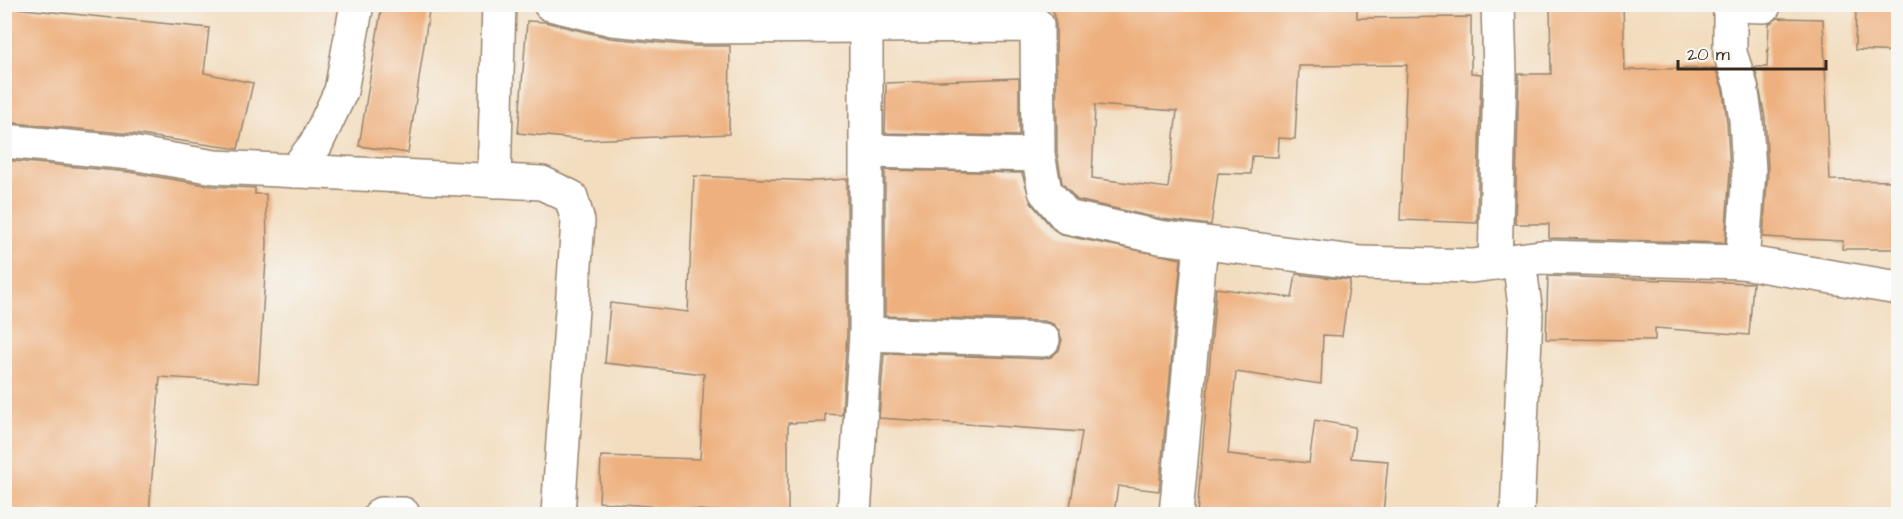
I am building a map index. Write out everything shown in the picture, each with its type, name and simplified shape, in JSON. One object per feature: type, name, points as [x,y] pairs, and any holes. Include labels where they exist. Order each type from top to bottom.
[{"type":"street","points":[[295,171],[316,144],[341,91],[357,4]]},
{"type":"street","points":[[494,181],[499,4]]},
{"type":"street","points":[[550,4],[612,19],[697,27],[866,26],[945,15],[1037,25],[1038,156],[1045,191],[1067,217],[1159,237],[1361,263],[1435,267],[1541,257],[1634,257],[1742,262],[1899,288]]},
{"type":"street","points":[[1498,4],[1507,262],[1526,314],[1517,514]]},
{"type":"street","points":[[1742,262],[1749,171],[1741,86],[1730,53],[1730,5],[1764,6]]},
{"type":"street","points":[[855,514],[866,334],[866,26]]},
{"type":"street","points":[[4,141],[131,153],[215,167],[542,183],[572,197],[578,221],[558,514]]},
{"type":"street","points":[[867,151],[1038,156]]},
{"type":"street","points":[[1176,514],[1201,243]]},
{"type":"street","points":[[866,334],[1042,340]]},
{"type":"street","points":[[381,514],[403,514]]},
{"type":"building","points":[[382,4],[430,4],[408,153],[359,146]]},
{"type":"building","points":[[1052,4],[1357,4],[1357,18],[1471,17],[1471,73],[1481,74],[1477,223],[1400,220],[1407,65],[1299,66],[1295,139],[1279,138],[1278,157],[1252,156],[1251,174],[1218,173],[1211,225],[1162,219],[1077,200],[1062,183],[1057,153],[1056,25]],"holes":[[[1095,105],[1177,111],[1168,188],[1092,178]]]},
{"type":"building","points":[[1550,4],[1623,4],[1625,70],[1715,68],[1723,90],[1730,171],[1725,243],[1549,238],[1549,224],[1515,224],[1519,74],[1551,74]]},
{"type":"building","points":[[1856,4],[1899,4],[1899,52],[1855,50]]},
{"type":"building","points":[[4,7],[209,28],[204,73],[253,83],[238,149],[133,134],[4,122]]},
{"type":"building","points":[[1778,18],[1823,19],[1830,180],[1899,181],[1899,249],[1842,249],[1843,241],[1763,237],[1768,170],[1765,117],[1755,67],[1767,67],[1769,24]]},
{"type":"building","points":[[527,21],[545,22],[610,38],[695,46],[730,46],[729,134],[585,140],[518,133]]},
{"type":"building","points":[[1019,78],[1019,136],[885,133],[886,83]]},
{"type":"building","points":[[4,160],[129,172],[212,186],[255,188],[255,194],[266,194],[267,245],[258,383],[160,377],[149,514],[4,512]]},
{"type":"building","points":[[885,170],[1022,173],[1031,203],[1053,229],[1062,235],[1181,259],[1159,491],[1118,486],[1114,514],[1069,514],[1082,432],[879,418],[884,353],[1042,359],[1051,357],[1059,350],[1062,340],[1053,324],[1044,321],[885,316]]},
{"type":"building","points":[[694,176],[816,181],[847,179],[847,333],[842,415],[825,414],[826,422],[788,423],[788,514],[723,514],[723,512],[599,502],[601,456],[700,459],[704,374],[605,363],[610,303],[688,312]]},
{"type":"building","points":[[1296,274],[1350,280],[1342,336],[1323,335],[1321,384],[1236,372],[1228,454],[1309,463],[1315,420],[1355,427],[1351,458],[1388,461],[1383,514],[1197,514],[1216,288],[1292,298]]},
{"type":"building","points":[[1548,276],[1753,283],[1749,335],[1655,328],[1655,340],[1546,339]]}]
